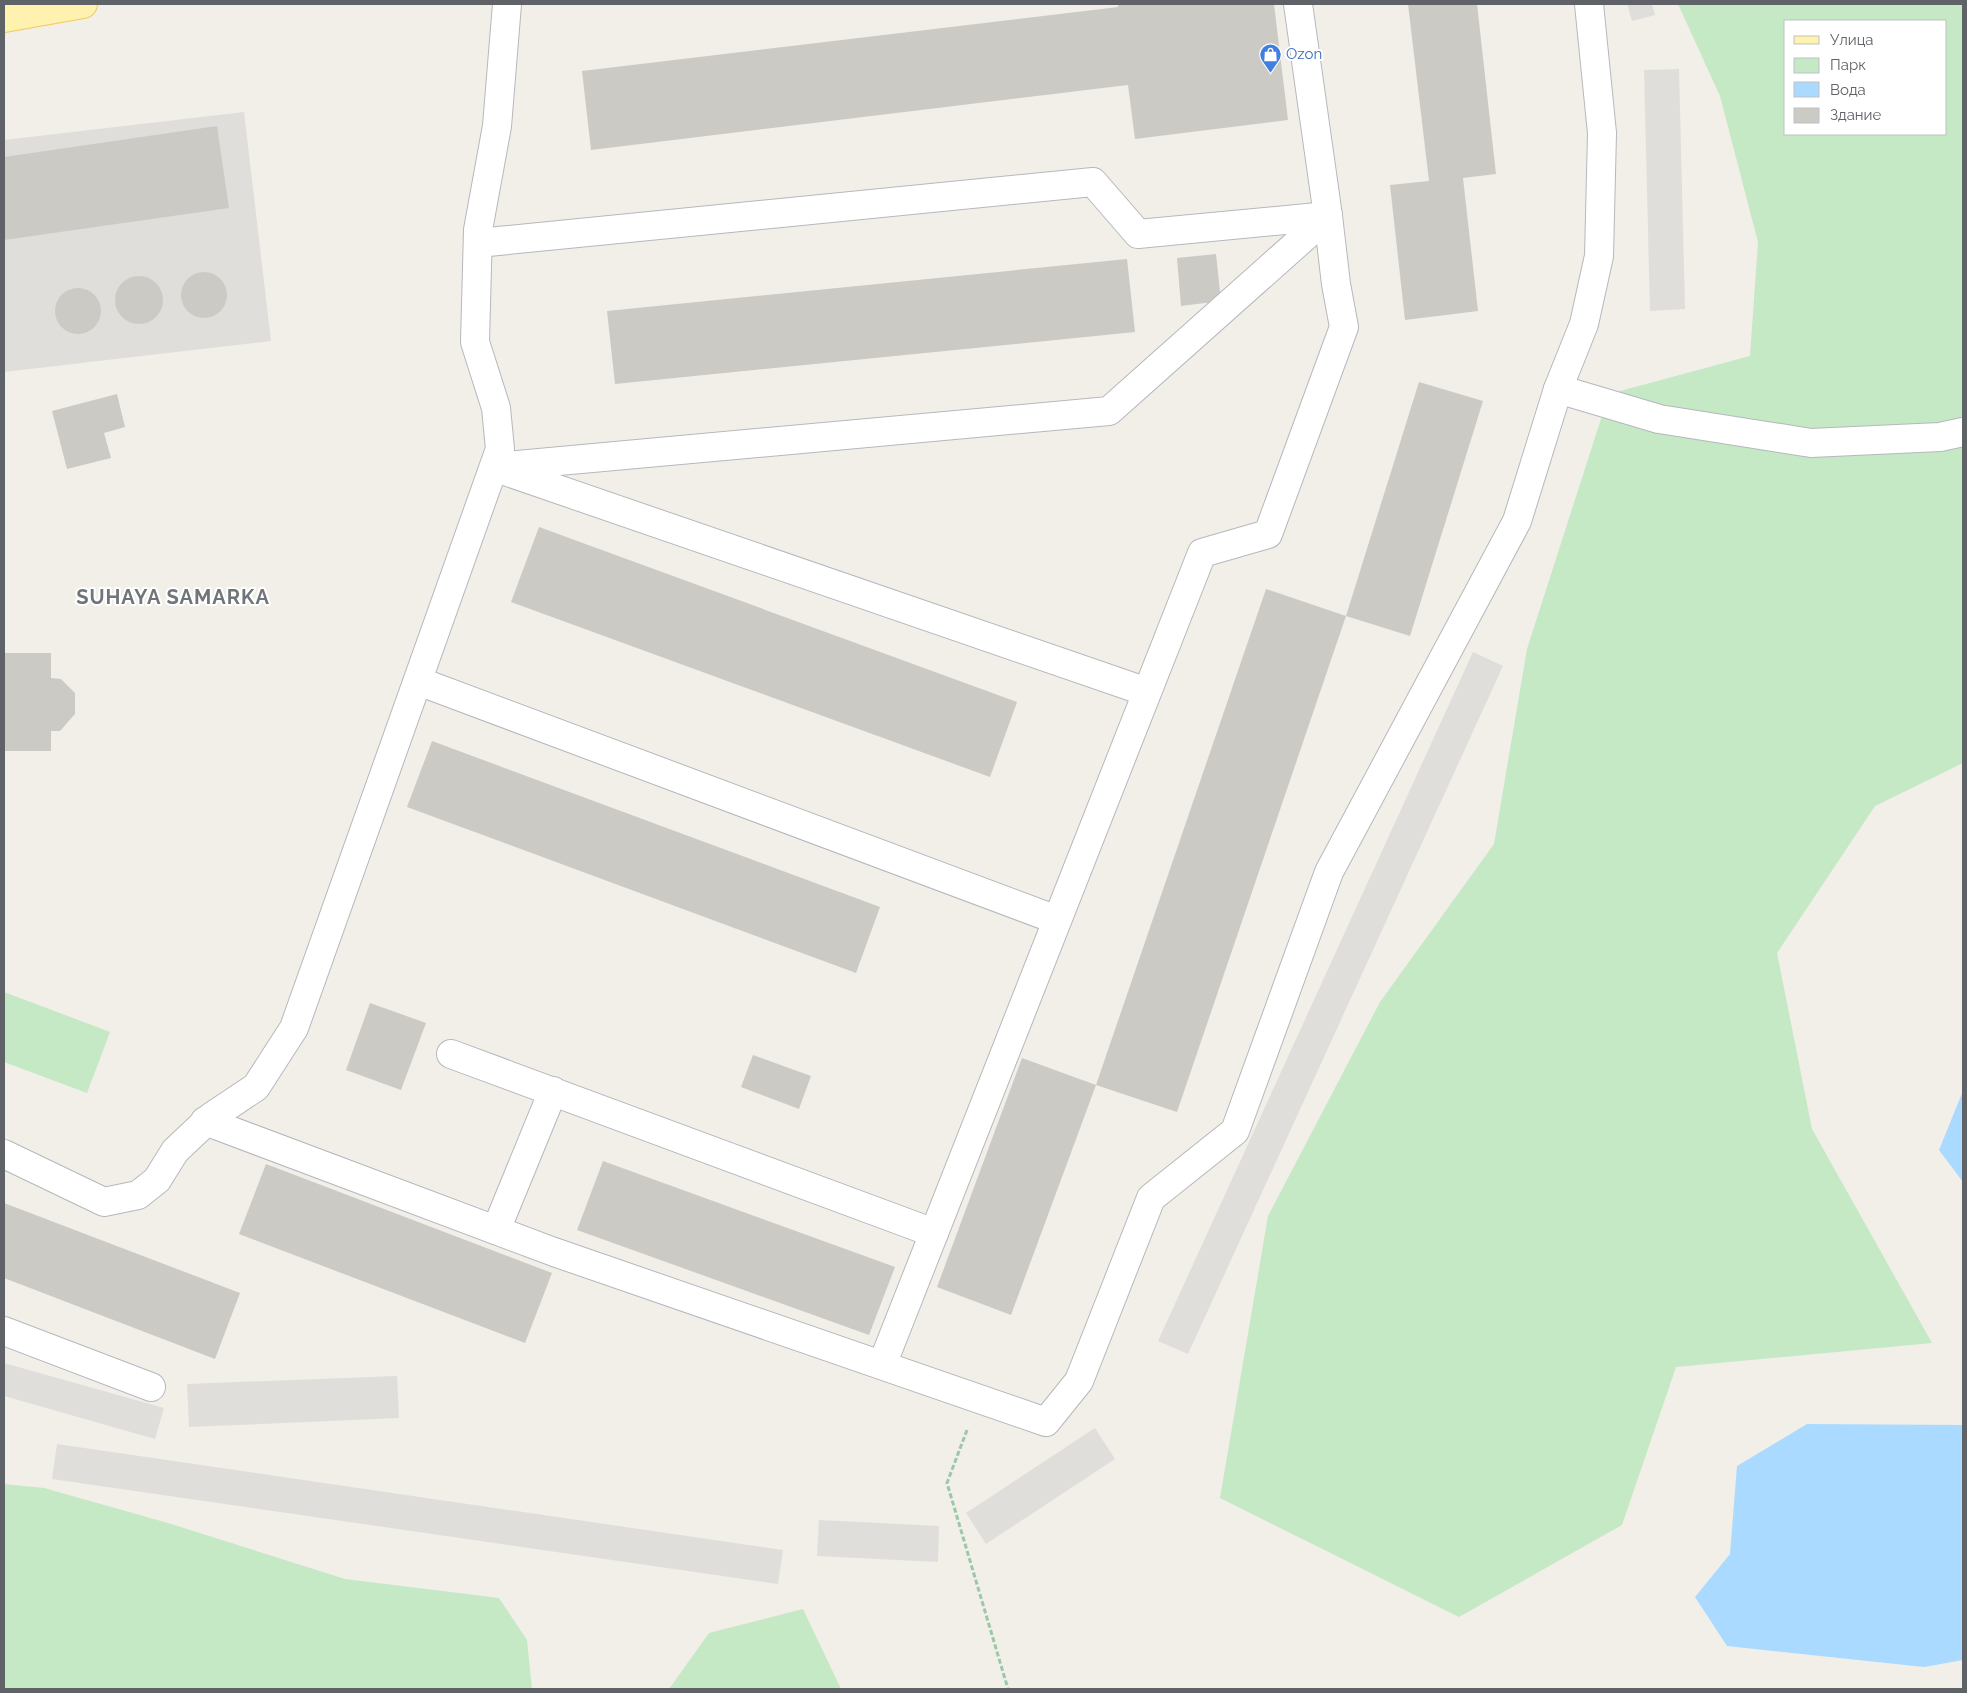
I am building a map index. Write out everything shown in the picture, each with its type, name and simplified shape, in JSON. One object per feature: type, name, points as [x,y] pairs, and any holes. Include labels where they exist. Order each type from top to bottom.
[{"type":"main road","points":[[4,18],[84,4]]},
{"type":"street","points":[[4,1154],[104,1202],[138,1195],[156,1180],[175,1151],[206,1121],[256,1087],[294,1028],[500,449],[496,408],[475,342],[478,230],[497,126],[507,4]]},
{"type":"street","points":[[882,1365],[1202,553],[1268,534],[1344,327],[1336,284],[1298,4]]},
{"type":"street","points":[[206,1121],[554,1252],[1046,1422],[1079,1381],[1151,1198],[1235,1131],[1330,872],[1517,521],[1558,389],[1584,324],[1599,256],[1602,133],[1589,4]]},
{"type":"street","points":[[478,243],[1093,182],[1138,234],[1328,216]]},
{"type":"street","points":[[494,467],[1109,411],[1328,216]]},
{"type":"street","points":[[1558,389],[1658,419],[1811,443],[1940,436],[1963,432]]},
{"type":"street","points":[[494,467],[1147,692]]},
{"type":"street","points":[[418,681],[1057,920]]},
{"type":"street","points":[[451,1054],[934,1233]]},
{"type":"street","points":[[496,1230],[552,1092]]},
{"type":"street","points":[[4,1332],[151,1387]]},
{"type":"path","points":[[979,1399],[947,1483],[1008,1689]]},
{"type":"shaded area","points":[[1627,4],[1652,4],[1655,15],[1632,21]]},
{"type":"shaded area","points":[[1679,69],[1685,309],[1650,311],[1644,70]]},
{"type":"shaded area","points":[[244,112],[271,341],[4,372],[4,140]]},
{"type":"shaded area","points":[[1473,652],[1503,666],[1188,1354],[1158,1341]]},
{"type":"shaded area","points":[[4,1363],[164,1408],[155,1439],[4,1396]]},
{"type":"shaded area","points":[[397,1376],[399,1418],[189,1427],[187,1384]]},
{"type":"shaded area","points":[[1095,1428],[1115,1459],[986,1544],[966,1513]]},
{"type":"shaded area","points":[[57,1444],[783,1550],[778,1584],[52,1479]]},
{"type":"shaded area","points":[[819,1520],[939,1526],[938,1562],[817,1556]]},
{"type":"green space","points":[[1678,4],[1963,4],[1963,763],[1875,806],[1777,953],[1812,1129],[1932,1343],[1676,1367],[1622,1525],[1459,1617],[1220,1498],[1268,1216],[1380,1002],[1494,844],[1527,649],[1609,394],[1750,356],[1758,242],[1720,96]]},
{"type":"green space","points":[[4,992],[110,1032],[87,1093],[4,1062]]},
{"type":"green space","points":[[4,1484],[44,1488],[168,1523],[345,1579],[499,1598],[527,1640],[532,1689],[4,1689]]},
{"type":"green space","points":[[803,1609],[841,1689],[669,1689],[709,1633]]},
{"type":"water","points":[[1963,1091],[1963,1182],[1939,1150]]},
{"type":"water","points":[[1807,1424],[1963,1425],[1963,1660],[1924,1667],[1727,1646],[1695,1597],[1730,1554],[1737,1466]]},
{"type":"building","points":[[1118,4],[1274,4],[1288,120],[1135,139],[1128,85],[591,150],[582,71],[1118,7]]},
{"type":"building","points":[[1408,4],[1477,4],[1496,174],[1463,178],[1478,311],[1405,320],[1390,185],[1429,181]]},
{"type":"building","points":[[217,126],[229,208],[4,240],[4,157]]},
{"type":"building","points":[[1216,254],[1221,301],[1181,306],[1177,258]]},
{"type":"building","points":[[1127,259],[1135,332],[615,384],[607,311]]},
{"type":"building","points":[[204,272],[217,276],[223,282],[227,295],[223,308],[217,314],[204,318],[191,314],[185,308],[181,295],[185,282],[191,276]]},
{"type":"building","points":[[139,276],[148,278],[156,283],[161,291],[163,300],[161,309],[156,317],[148,322],[139,324],[130,322],[122,317],[117,309],[115,300],[117,291],[122,283],[130,278]]},
{"type":"building","points":[[73,288],[83,288],[97,298],[101,311],[97,324],[91,330],[83,334],[73,334],[59,324],[55,316],[55,306],[65,292]]},
{"type":"building","points":[[1419,382],[1483,401],[1410,636],[1346,616]]},
{"type":"building","points":[[117,394],[125,427],[104,433],[111,458],[67,469],[52,411]]},
{"type":"building","points":[[539,527],[1017,702],[990,777],[511,602]]},
{"type":"building","points":[[1266,589],[1346,616],[1177,1112],[1096,1085]]},
{"type":"building","points":[[4,653],[51,653],[51,678],[61,679],[75,693],[75,714],[60,731],[51,731],[51,751],[4,751]]},
{"type":"building","points":[[432,741],[880,907],[856,973],[407,807]]},
{"type":"building","points":[[370,1003],[426,1023],[401,1090],[346,1070]]},
{"type":"building","points":[[753,1055],[811,1076],[799,1109],[741,1087]]},
{"type":"building","points":[[1022,1058],[1096,1085],[1011,1315],[937,1287]]},
{"type":"building","points":[[603,1161],[895,1267],[869,1335],[577,1230]]},
{"type":"building","points":[[266,1164],[552,1273],[525,1343],[239,1234]]},
{"type":"building","points":[[4,1203],[240,1293],[215,1359],[4,1278]]},
{"type":"place","name":"Ozon","points":[[1270,73]]},
{"type":"district","name":"SUHAYA SAMARKA","points":[[173,597]]}]
